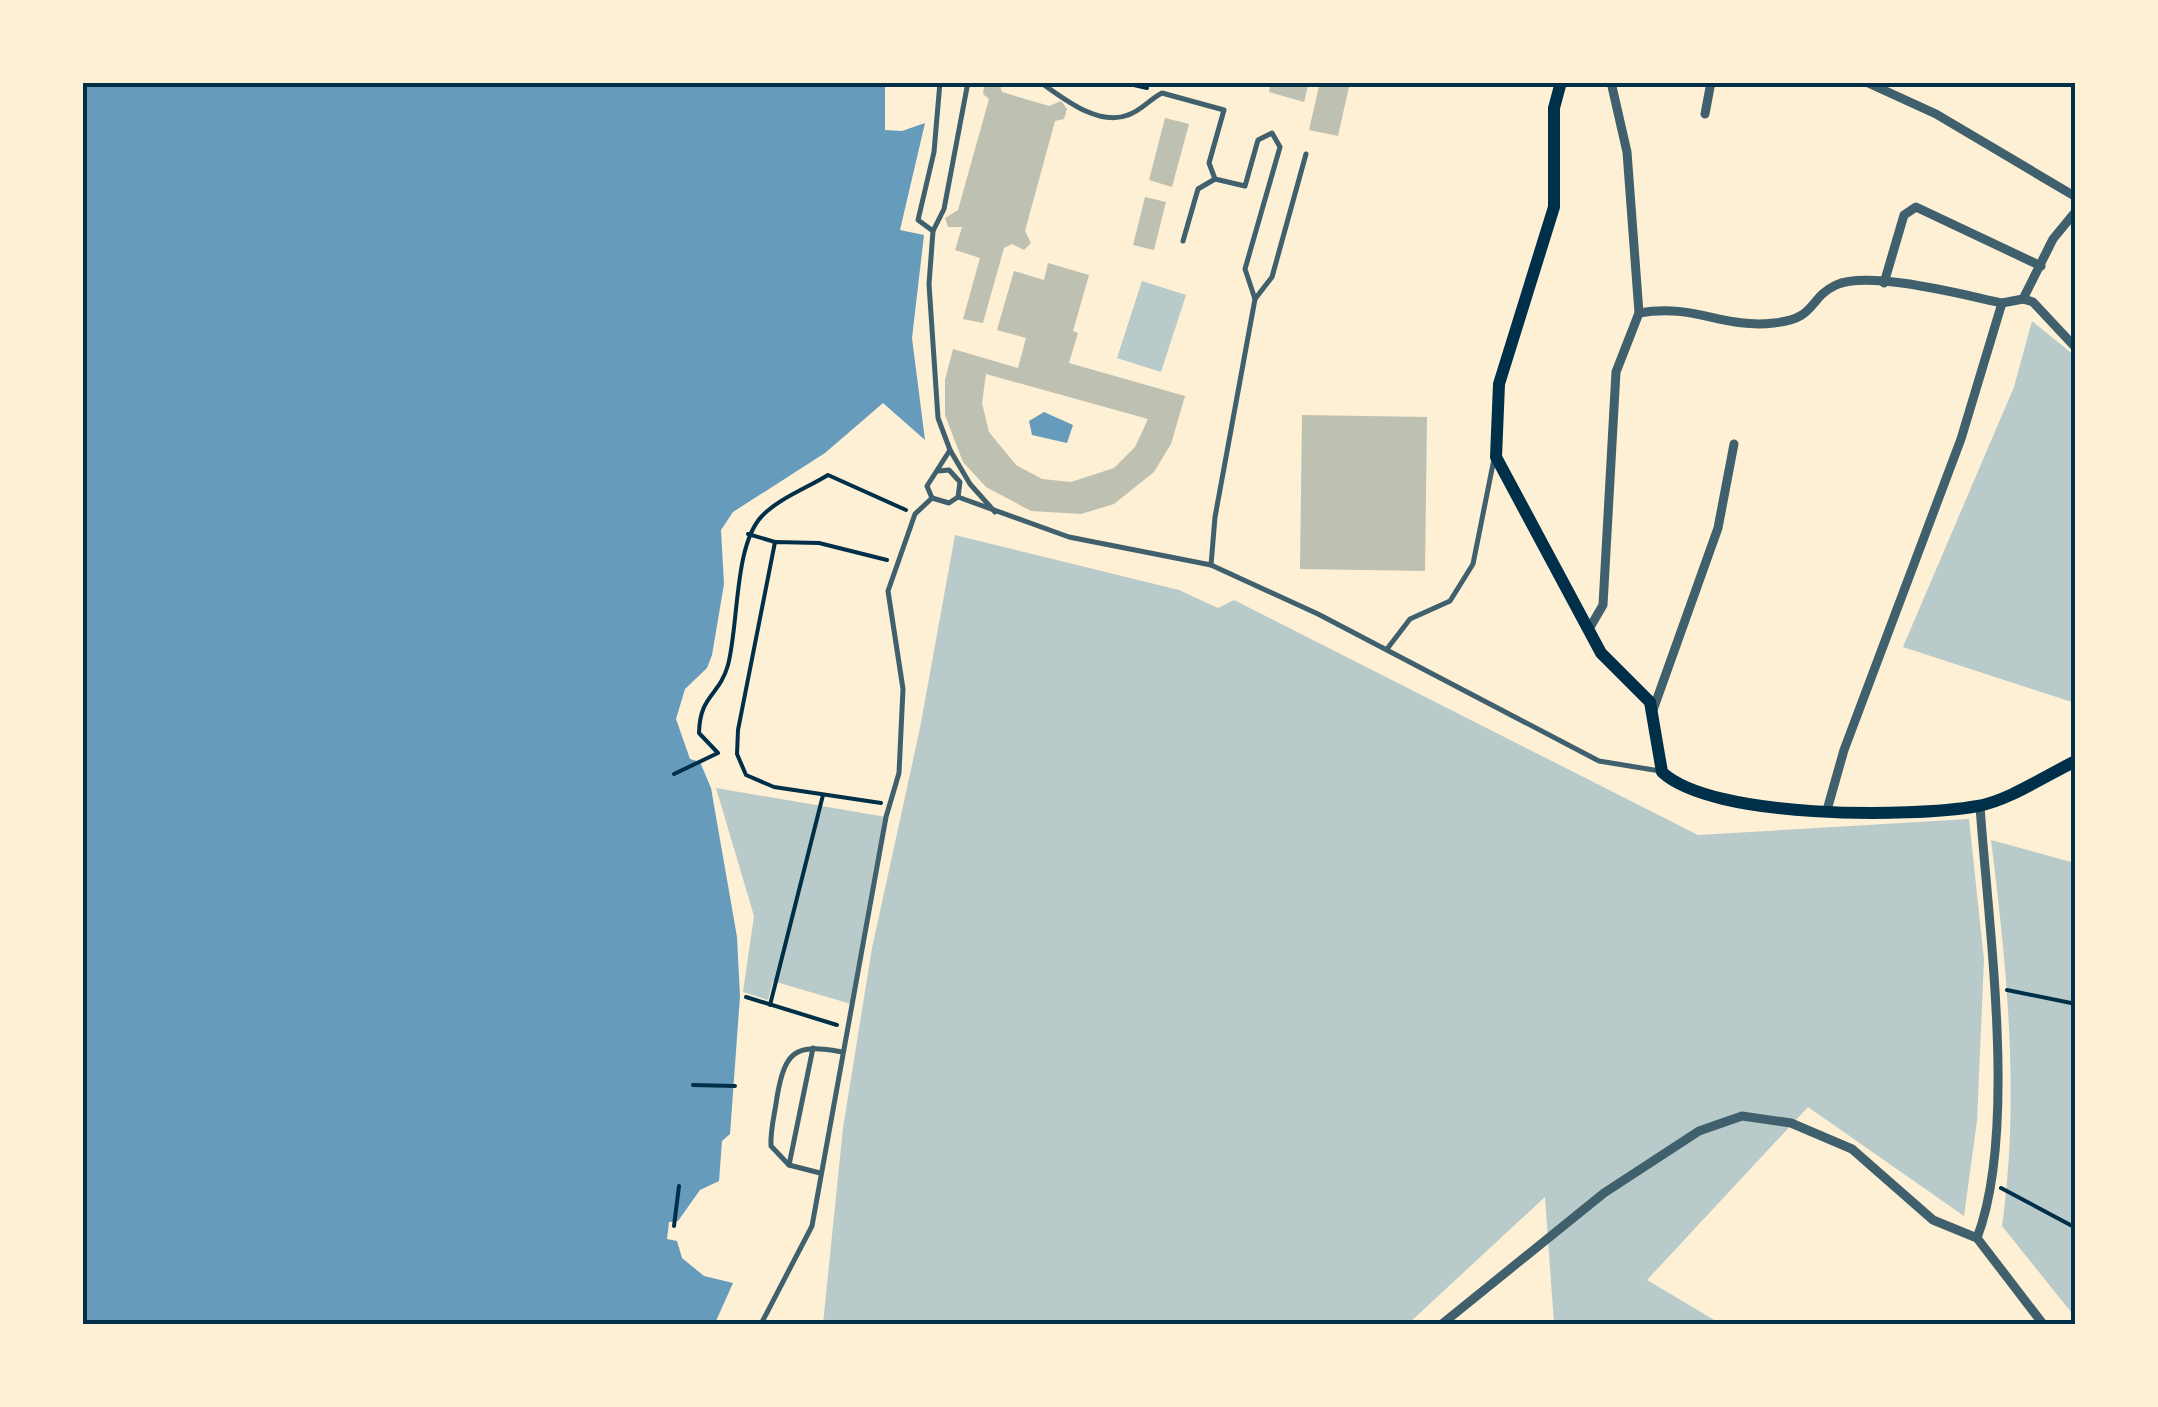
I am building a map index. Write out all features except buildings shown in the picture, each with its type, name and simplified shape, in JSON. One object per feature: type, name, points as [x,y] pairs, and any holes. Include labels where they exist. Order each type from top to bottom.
[{"type":"main road","points":[[1562,82],[1554,108],[1554,207],[1499,384],[1496,457],[1608,664],[1646,695],[1653,710],[1662,772],[1672,781],[1715,798],[1793,810],[1827,810],[1980,806],[2076,762]]},
{"type":"street","points":[[1589,629],[1603,605],[1606,489],[1616,372],[1639,313],[1627,152],[1611,82]]},
{"type":"street","points":[[1705,114],[1711,82]]},
{"type":"street","points":[[1866,82],[1936,114],[2076,197]]},
{"type":"street","points":[[1884,283],[1904,215],[1916,207],[2041,266]]},
{"type":"street","points":[[2023,299],[2053,239],[2076,211]]},
{"type":"street","points":[[1639,313],[1673,307],[1739,325],[1778,323],[1806,316],[1831,287],[1856,278],[2002,303],[2023,299],[2033,302],[2076,348]]},
{"type":"street","points":[[1827,810],[1844,750],[1961,439],[2002,303]]},
{"type":"street","points":[[1653,710],[1718,528],[1734,444]]},
{"type":"street","points":[[1976,1238],[1992,1183],[1992,987],[1980,806]]},
{"type":"street","points":[[1442,1324],[1604,1193],[1699,1131],[1742,1116],[1791,1123],[1831,1137],[1871,1164],[1933,1220],[1976,1238],[2042,1324]]},
{"type":"lane","points":[[933,232],[918,220],[934,152],[940,82]]},
{"type":"lane","points":[[968,82],[944,210],[933,232],[932,360],[938,418],[950,450],[970,484],[996,512]]},
{"type":"lane","points":[[1040,82],[1071,104],[1110,118],[1126,117],[1162,93],[1224,110],[1209,164],[1215,179]]},
{"type":"lane","points":[[1183,241],[1198,189],[1215,179],[1245,186],[1258,140],[1272,133],[1278,154],[1244,270],[1255,299]]},
{"type":"lane","points":[[1211,564],[1215,517],[1255,299],[1272,277],[1306,154]]},
{"type":"lane","points":[[950,450],[928,482],[932,498],[942,503],[958,497],[1070,537],[1211,564],[1386,649],[1599,761],[1662,772]]},
{"type":"lane","points":[[1386,649],[1410,619],[1450,601],[1473,564],[1496,457]]},
{"type":"lane","points":[[938,471],[948,470],[957,476],[958,497]]},
{"type":"lane","points":[[762,1324],[809,1236],[903,738],[903,690],[888,591],[915,514],[932,498]]},
{"type":"lane","points":[[820,1173],[790,1165],[775,1154],[770,1136],[782,1072],[791,1055],[813,1048],[842,1052]]},
{"type":"lane","points":[[790,1165],[813,1048]]},
{"type":"path","points":[[1121,82],[1148,88]]},
{"type":"path","points":[[674,774],[718,753],[699,733],[700,707],[724,680],[748,534],[764,513],[828,476],[915,514]]},
{"type":"path","points":[[748,534],[776,542],[819,543],[896,563]]},
{"type":"path","points":[[776,542],[738,730],[738,754],[746,775],[774,787],[890,804]]},
{"type":"path","points":[[770,1005],[823,795]]},
{"type":"path","points":[[1992,987],[2076,1004]]},
{"type":"path","points":[[746,997],[847,1028]]},
{"type":"path","points":[[693,1085],[734,1086]]},
{"type":"path","points":[[1992,1183],[2076,1228]]},
{"type":"path","points":[[674,1226],[679,1186]]},
{"type":"shaded area","points":[[1142,281],[1186,295],[1161,372],[1117,358]]},
{"type":"shaded area","points":[[2032,321],[2075,356],[2075,703],[1903,647],[2014,387]]},
{"type":"shaded area","points":[[955,535],[1179,590],[1218,608],[1234,600],[1698,835],[1969,819],[1984,960],[1977,1121],[1964,1216],[1808,1107],[1647,1280],[1721,1324],[1554,1324],[1545,1197],[1408,1324],[823,1324],[843,1128],[872,948],[920,728]]},
{"type":"shaded area","points":[[716,788],[886,817],[851,1004],[773,981],[768,1000],[743,992],[754,916]]},
{"type":"shaded area","points":[[1991,840],[2075,863],[2075,1317],[2002,1226],[2011,1081],[2006,984]]},
{"type":"water","points":[[885,82],[885,130],[902,131],[925,123],[900,230],[924,235],[912,338],[925,440],[883,403],[825,453],[733,512],[721,530],[724,584],[712,655],[707,668],[685,689],[676,719],[690,759],[700,762],[711,788],[737,937],[740,996],[730,1134],[722,1141],[719,1181],[700,1190],[678,1221],[669,1222],[667,1239],[677,1241],[682,1258],[704,1276],[733,1283],[716,1321],[83,1324],[82,83]]},
{"type":"water","points":[[1044,412],[1073,425],[1067,443],[1032,435],[1029,421]]}]
